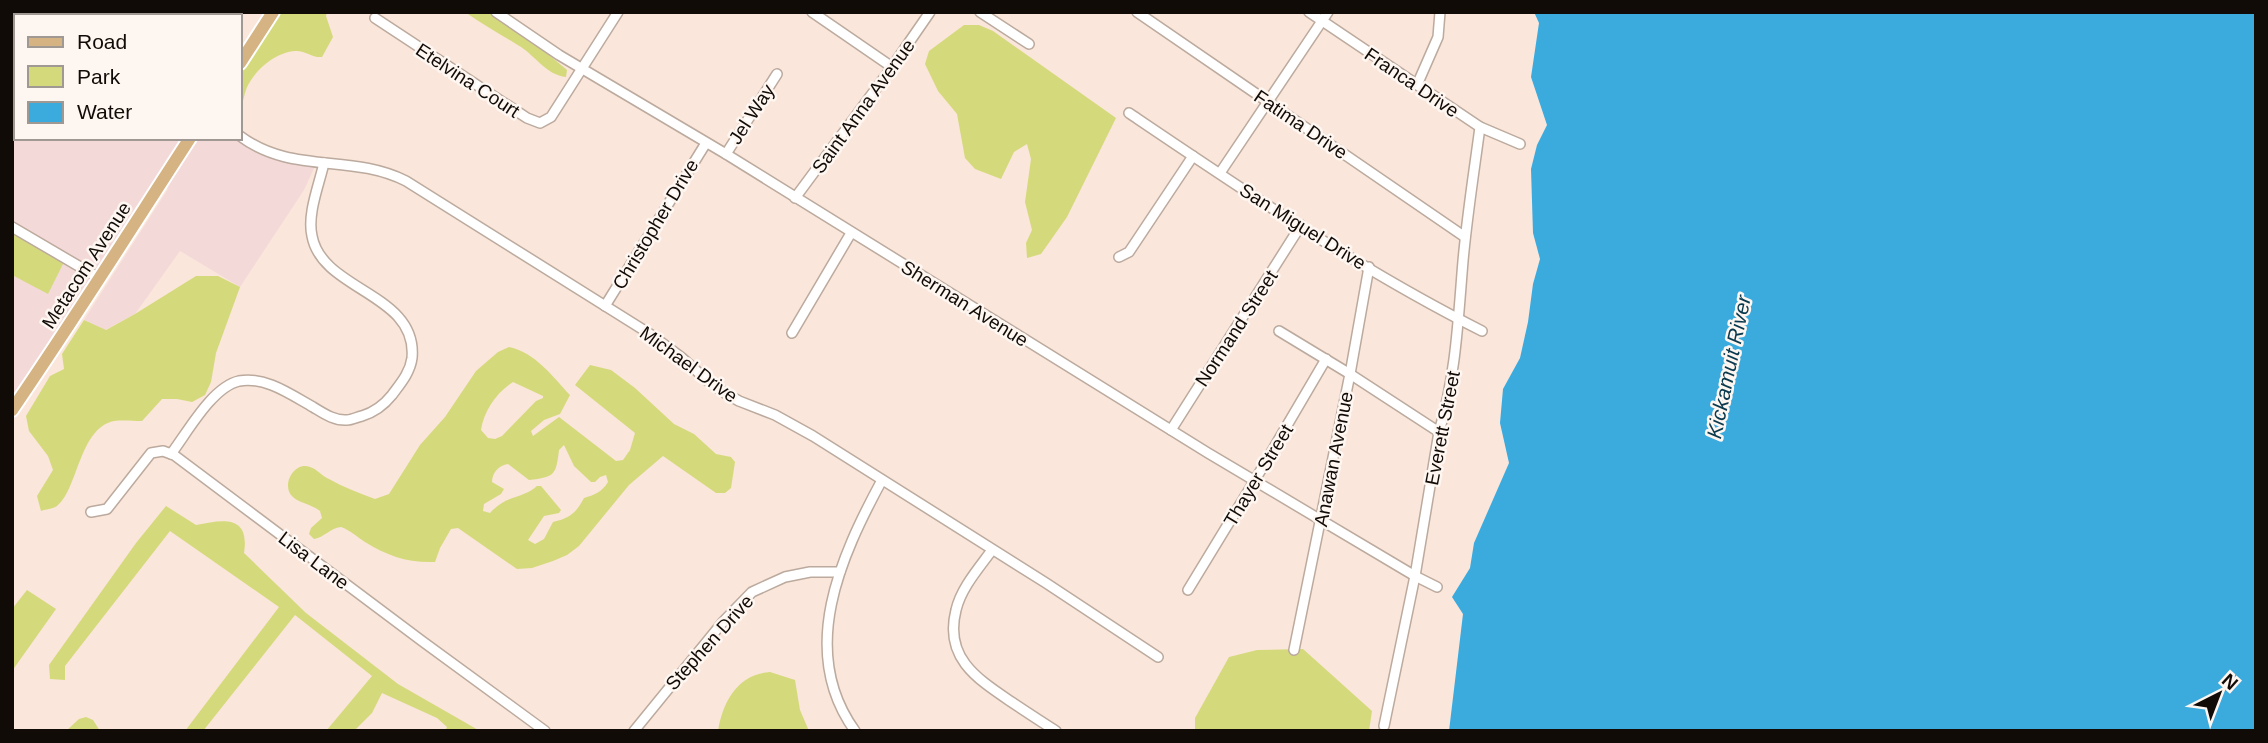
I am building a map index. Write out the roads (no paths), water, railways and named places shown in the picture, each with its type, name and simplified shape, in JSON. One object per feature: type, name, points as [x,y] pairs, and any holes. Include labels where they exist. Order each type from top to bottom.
[{"type":"main road","points":[[242,61],[273,12]]},
{"type":"main road","name":"Metacom Avenue","points":[[12,410],[64,336],[189,140]]},
{"type":"street","name":"Sherman Avenue","points":[[496,12],[559,55],[726,154],[1171,430],[1320,521],[1437,587]]},
{"type":"street","points":[[583,69],[618,12]]},
{"type":"street","name":"Saint Anna Avenue","points":[[795,198],[930,12]]},
{"type":"street","points":[[980,12],[1029,44]]},
{"type":"street","name":"Fatima Drive","points":[[1138,12],[1465,237]]},
{"type":"street","name":"Franca Drive","points":[[1309,12],[1480,127],[1520,144]]},
{"type":"street","points":[[1220,173],[1328,12]]},
{"type":"street","points":[[1417,85],[1438,37],[1440,12]]},
{"type":"street","points":[[818,14],[892,67]]},
{"type":"street","name":"Etelvina Court","points":[[375,18],[527,118],[540,122],[551,117],[583,69]]},
{"type":"street","name":"Jel Way","points":[[726,154],[777,74]]},
{"type":"street","name":"San Miguel Drive","points":[[1129,113],[1368,267],[1482,331]]},
{"type":"street","name":"Everett Street","points":[[1384,726],[1415,576],[1439,432],[1450,388],[1460,319],[1465,237],[1480,127]]},
{"type":"street","name":"Michael Drive","points":[[242,137],[260,150],[277,156],[296,161],[380,170],[406,181],[650,334],[725,393],[785,421],[882,480],[1158,657]]},
{"type":"street","name":"Christopher Drive","points":[[605,306],[706,143]]},
{"type":"street","points":[[1119,257],[1129,252],[1193,156]]},
{"type":"street","points":[[91,512],[107,509],[151,453],[163,451],[171,454],[209,402],[222,388],[237,381],[257,380],[270,384],[330,417],[345,421],[384,405],[406,376],[412,357],[409,337],[402,321],[392,310],[326,265],[316,252],[311,221],[324,163]]},
{"type":"street","name":"Normand Street","points":[[1171,430],[1301,225]]},
{"type":"street","points":[[12,227],[99,278]]},
{"type":"street","points":[[792,333],[851,233]]},
{"type":"street","name":"Anawan Avenue","points":[[1294,650],[1350,374],[1368,267]]},
{"type":"street","points":[[1279,331],[1439,432]]},
{"type":"street","name":"Thayer Street","points":[[1188,590],[1326,359]]},
{"type":"street","name":"Lisa Lane","points":[[171,454],[545,731]]},
{"type":"street","points":[[855,731],[840,707],[832,686],[827,661],[827,636],[840,572],[858,524],[882,480]]},
{"type":"street","points":[[992,550],[968,585],[955,612],[956,649],[963,663],[980,681],[1056,731]]},
{"type":"street","name":"Stephen Drive","points":[[634,731],[722,623],[752,592],[785,577],[810,572],[840,572]]},
{"type":"water","name":"Kickamuit River","points":[[1534,12],[2256,12],[2256,731],[1449,731],[1463,614],[1452,597],[1470,568],[1474,543],[1509,463],[1500,423],[1503,389],[1520,358],[1540,259],[1533,233],[1531,169],[1537,145],[1547,125],[1531,77],[1539,23]]}]
